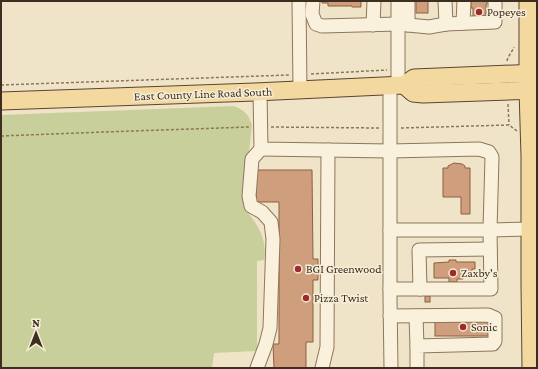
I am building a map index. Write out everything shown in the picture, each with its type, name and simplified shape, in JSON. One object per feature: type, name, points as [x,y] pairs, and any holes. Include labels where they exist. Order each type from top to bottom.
[{"type":"main road","points":[[528,1],[533,73],[530,156],[531,368]]},
{"type":"main road","name":"East County Line Road South","points":[[1,101],[260,92],[300,82],[398,81],[414,78],[533,73]]},
{"type":"main road","points":[[398,81],[412,93],[423,94],[533,90]]},
{"type":"lane","points":[[300,1],[300,82]]},
{"type":"lane","points":[[313,1],[312,14],[316,24],[322,26],[403,25],[429,27],[446,24],[495,22],[495,1]]},
{"type":"lane","points":[[373,25],[374,1]]},
{"type":"lane","points":[[398,1],[403,25]]},
{"type":"lane","points":[[391,368],[390,128],[398,81],[403,25],[408,1]]},
{"type":"lane","points":[[445,1],[446,24]]},
{"type":"lane","points":[[463,23],[464,1]]},
{"type":"lane","points":[[257,368],[270,328],[273,239],[272,222],[262,212],[251,206],[249,196],[252,159],[261,149],[260,92]]},
{"type":"lane","points":[[261,149],[390,151],[479,149],[488,152],[492,157],[490,230],[491,289],[390,289]]},
{"type":"lane","points":[[322,368],[327,347],[328,150]]},
{"type":"lane","points":[[390,230],[530,229]]},
{"type":"lane","points":[[458,249],[451,256],[433,256],[428,258],[426,262],[426,277],[428,281],[434,282],[464,283],[471,289]]},
{"type":"lane","points":[[420,289],[419,250],[490,249]]},
{"type":"lane","points":[[390,316],[488,315],[495,318],[496,341],[492,344],[417,346]]},
{"type":"lane","points":[[416,316],[417,368]]},
{"type":"path","points":[[1,85],[300,82],[378,71],[398,81]]},
{"type":"path","points":[[508,103],[509,125]]},
{"type":"path","points":[[1,136],[260,127],[390,128],[509,125],[518,132]]},
{"type":"green space","points":[[234,106],[246,113],[252,125],[243,206],[259,229],[265,248],[264,260],[257,261],[257,351],[214,353],[212,368],[1,368],[1,115]]},
{"type":"building","points":[[322,1],[361,1],[361,7],[328,6],[328,3],[322,3]]},
{"type":"building","points":[[416,1],[428,1],[428,13],[416,13]]},
{"type":"building","name":"Popeyes","points":[[471,1],[487,1],[486,16],[473,17]]},
{"type":"building","points":[[454,163],[462,164],[465,168],[470,168],[470,214],[461,214],[461,197],[443,197],[443,168],[448,168],[448,166]]},
{"type":"building","name":"BGI Greenwood","points":[[256,170],[312,170],[313,259],[318,259],[318,280],[313,280],[313,342],[306,342],[306,368],[274,368],[273,344],[279,344],[279,202],[256,202]]},
{"type":"building","name":"Zaxby's","points":[[449,260],[456,260],[456,262],[475,262],[475,269],[472,269],[472,277],[457,279],[457,282],[449,282],[449,278],[434,278],[434,263],[449,262]]},
{"type":"building","points":[[425,296],[430,296],[430,302],[425,302]]},
{"type":"building","name":"Sonic","points":[[435,319],[491,319],[491,336],[435,336]]},
{"type":"place","name":"Popeyes","points":[[479,12]]},
{"type":"place","name":"BGI Greenwood","points":[[298,269]]},
{"type":"place","name":"Zaxby's","points":[[453,273]]},
{"type":"place","name":"Pizza Twist","points":[[306,298]]},
{"type":"place","name":"Sonic","points":[[463,327]]}]
